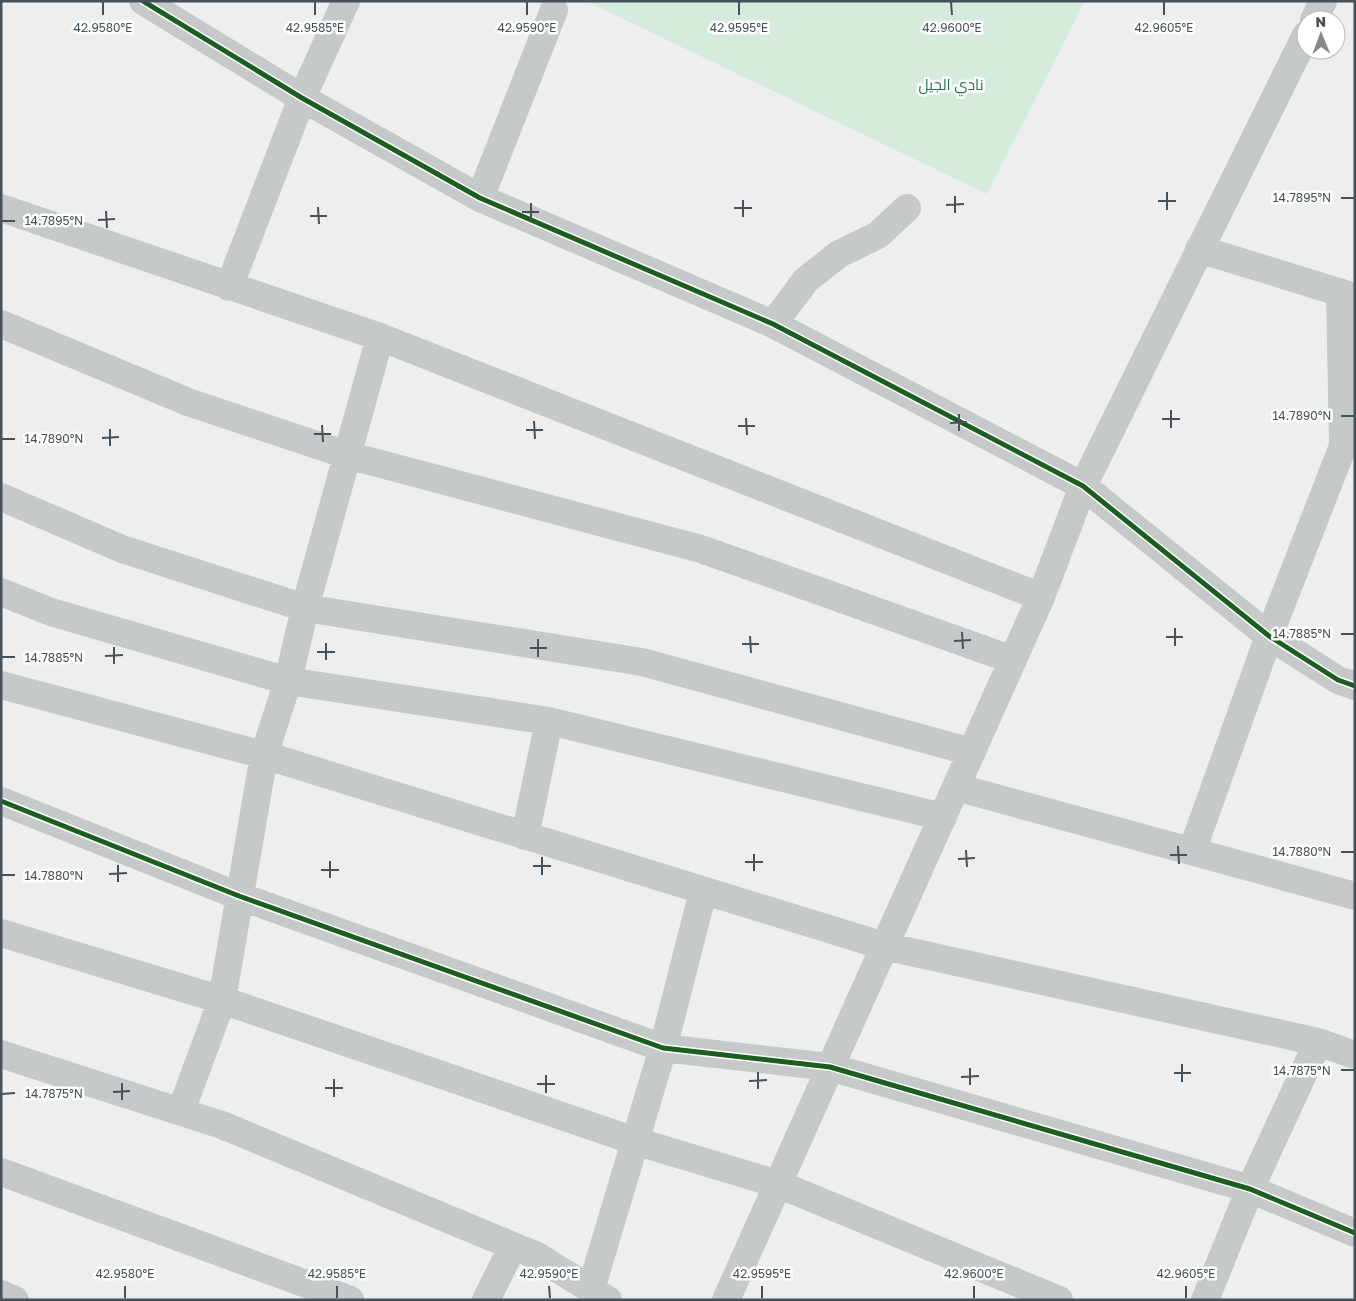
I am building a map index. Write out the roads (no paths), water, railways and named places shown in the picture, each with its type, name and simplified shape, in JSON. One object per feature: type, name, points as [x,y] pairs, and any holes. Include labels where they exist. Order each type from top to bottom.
[{"type":"street","points":[[143,1],[302,98],[480,198],[773,324],[1083,486],[1269,636],[1338,680],[1355,686]]},
{"type":"street","points":[[228,287],[302,98],[346,1]]},
{"type":"street","points":[[480,198],[554,10]]},
{"type":"street","points":[[726,1300],[1041,597],[1083,486],[1296,55]]},
{"type":"street","points":[[1,208],[228,287],[380,337],[1041,597]]},
{"type":"street","points":[[773,324],[806,280],[839,254],[878,235],[907,208]]},
{"type":"street","points":[[1192,851],[1269,636],[1343,446],[1347,294],[1199,249]]},
{"type":"street","points":[[1,324],[188,402],[347,455],[701,549],[1013,660]]},
{"type":"street","points":[[181,1111],[222,1000],[264,755],[288,681],[380,337]]},
{"type":"street","points":[[1,497],[122,549],[306,608],[642,662],[972,752]]},
{"type":"street","points":[[1,592],[51,612],[288,681],[549,721],[943,817]]},
{"type":"street","points":[[1,685],[264,755],[703,892],[884,946],[1318,1042],[1355,1055]]},
{"type":"street","points":[[525,836],[549,721]]},
{"type":"street","points":[[956,787],[1355,896]]},
{"type":"street","points":[[1,801],[239,896],[663,1048],[830,1067],[1250,1189],[1355,1233]]},
{"type":"street","points":[[1,1054],[222,1125],[537,1256],[599,1294],[635,1141],[663,1048],[703,892]]},
{"type":"street","points":[[1,933],[222,1000],[635,1141],[778,1184],[1059,1300]]},
{"type":"street","points":[[1205,1300],[1250,1189],[1318,1042]]},
{"type":"street","points":[[1,1172],[350,1300]]},
{"type":"street","points":[[486,1300],[513,1246]]},
{"type":"street","points":[[1,1294],[15,1300]]},
{"type":"park label","name":"نادي الجيل","points":[[951,84]]}]
